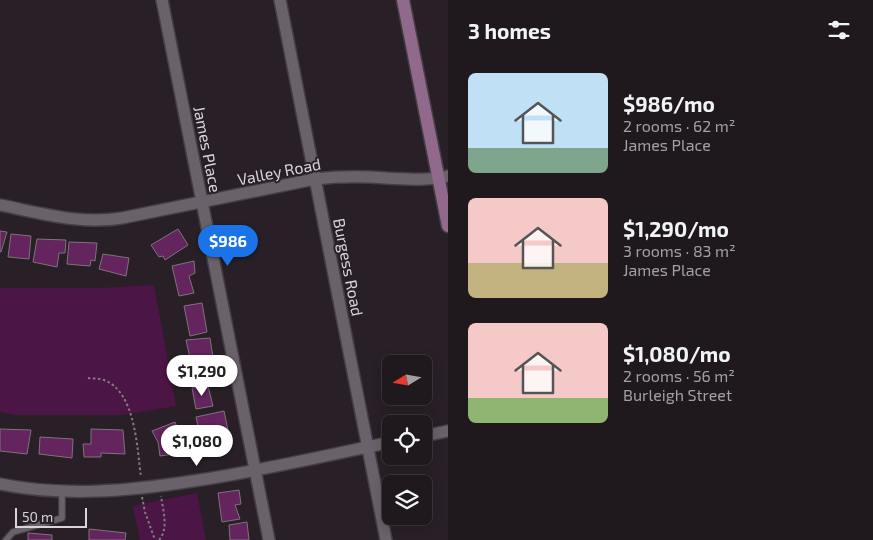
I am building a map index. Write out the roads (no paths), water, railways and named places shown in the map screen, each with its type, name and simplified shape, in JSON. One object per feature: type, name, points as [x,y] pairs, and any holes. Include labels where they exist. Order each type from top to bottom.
[{"type":"street","name":"James Place","points":[[162,0],[269,540]]},
{"type":"street","name":"Burgess Road","points":[[280,0],[386,540]]},
{"type":"street","points":[[403,0],[443,178],[448,226]]},
{"type":"street","name":"Valley Road","points":[[0,205],[79,220],[96,221],[202,203],[315,178],[343,176],[413,180],[443,178]]},
{"type":"street","points":[[432,434],[448,431]]},
{"type":"street","points":[[0,484],[62,491],[94,492],[160,486],[256,471],[382,444]]},
{"type":"lane","points":[[6,540],[14,532],[62,518],[62,491]]}]
